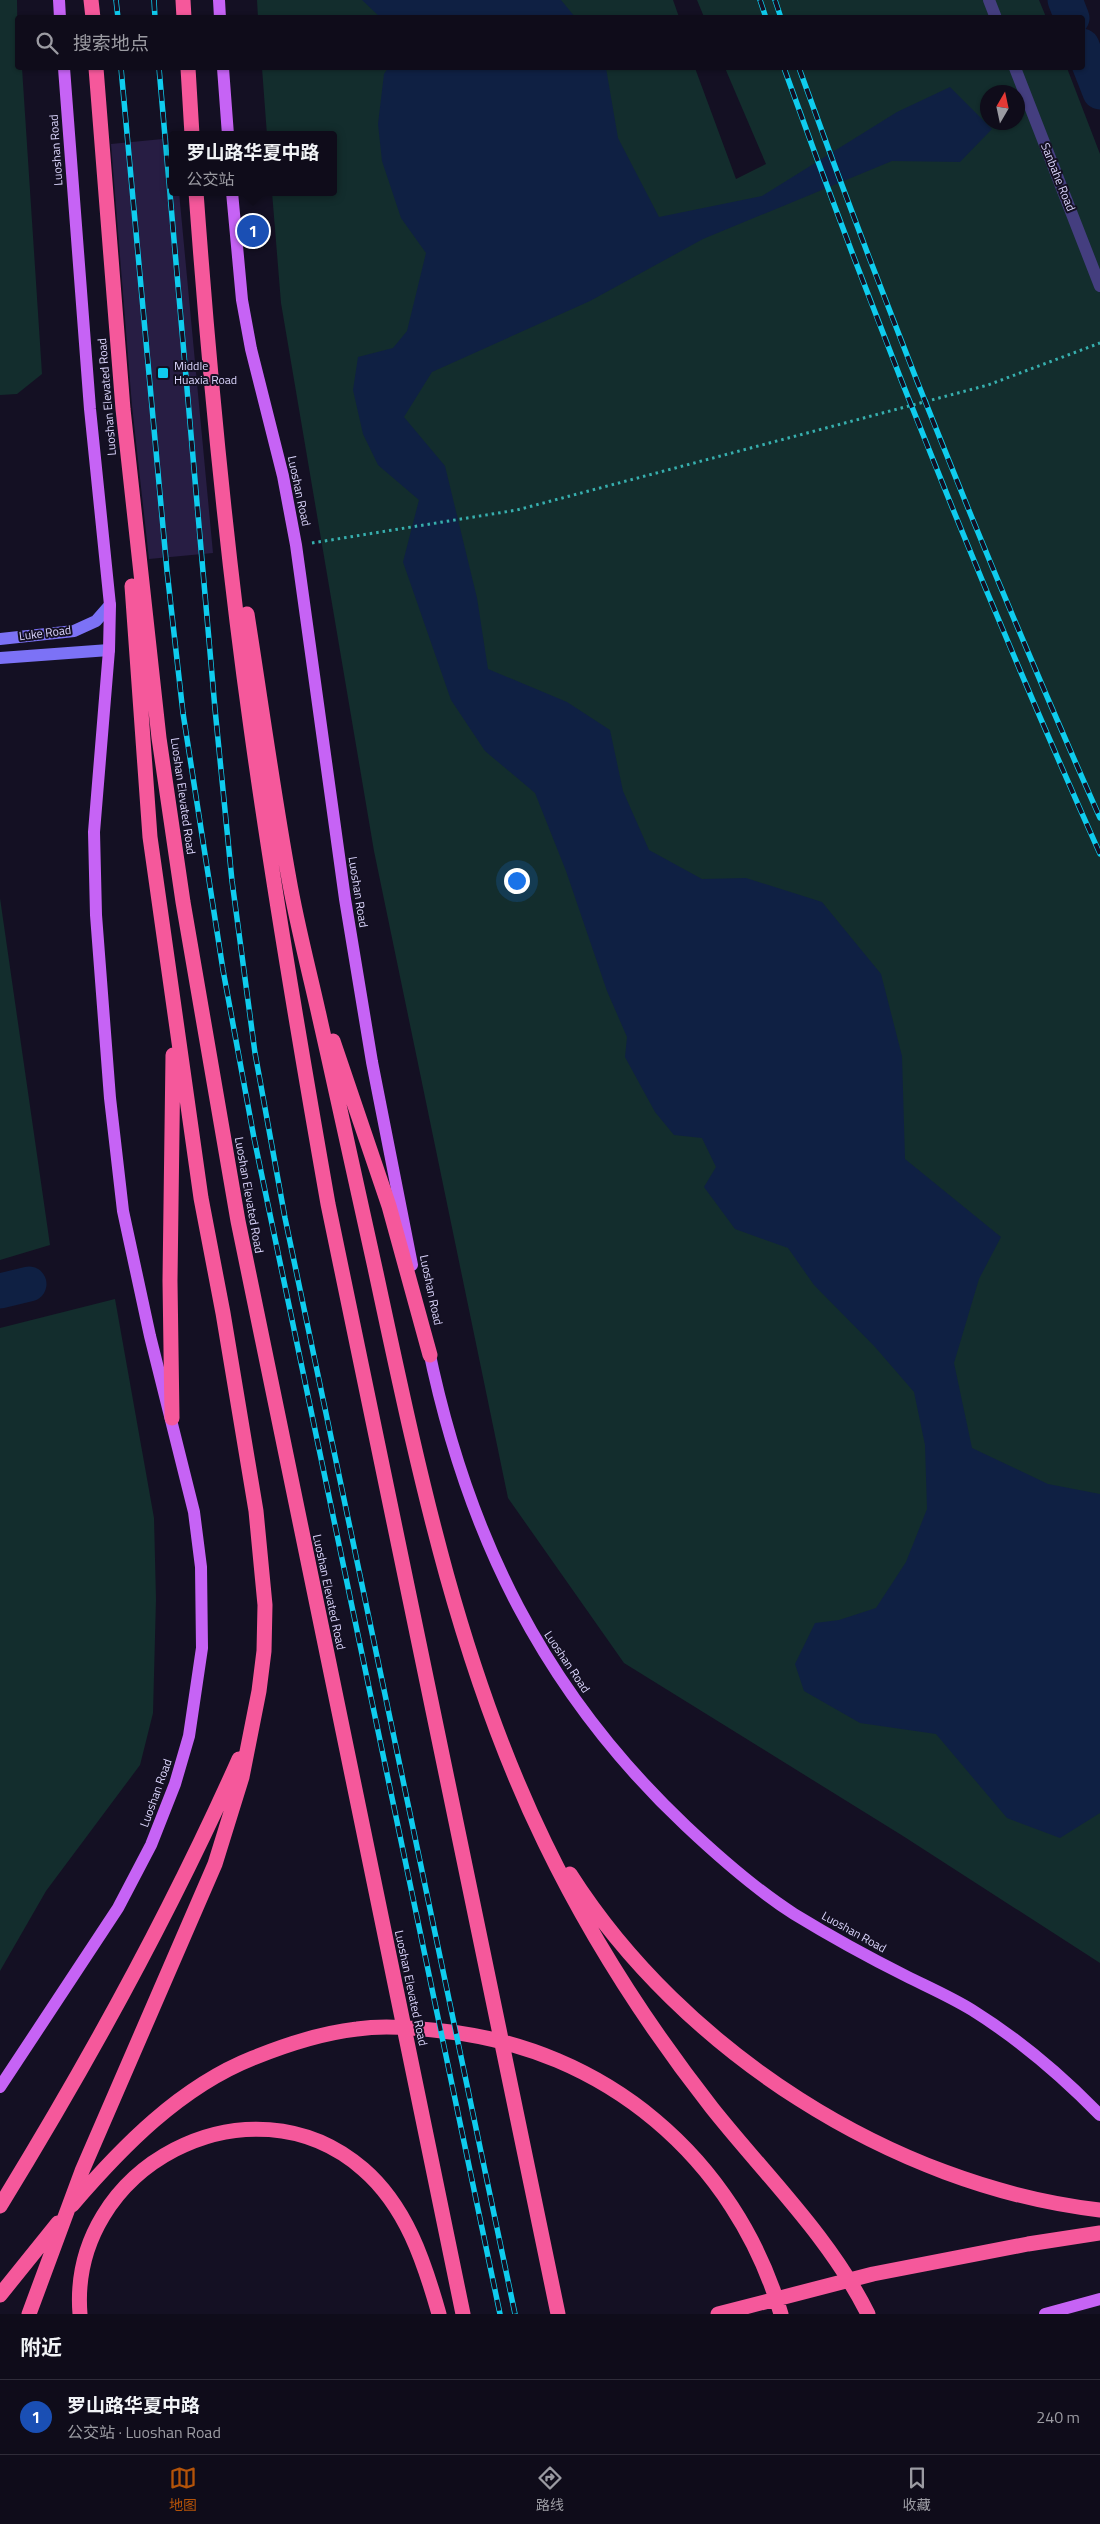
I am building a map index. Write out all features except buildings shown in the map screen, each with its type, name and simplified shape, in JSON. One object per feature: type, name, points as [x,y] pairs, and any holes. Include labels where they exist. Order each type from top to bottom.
[{"type":"highway","points":[[91,0],[93,15]]},
{"type":"highway","points":[[183,0],[184,15]]},
{"type":"highway","name":"Luoshan Elevated Road","points":[[96,70],[122,409],[159,738],[184,911],[238,1221],[463,2314]]},
{"type":"highway","points":[[188,70],[192,131]]},
{"type":"highway","points":[[196,196],[213,402],[250,726],[294,1010],[328,1204],[558,2314]]},
{"type":"highway","points":[[213,402],[290,883],[390,1339],[443,1558],[478,1683],[512,1770],[573,1898],[626,1990],[669,2052],[834,2256],[868,2314]]},
{"type":"highway","points":[[29,2314],[82,2171],[214,1864],[242,1777],[264,1650],[265,1605],[256,1511],[223,1313],[201,1198],[166,951],[147,798],[137,674],[122,409]]},
{"type":"highway","points":[[290,883],[334,1043],[389,1206],[430,1355]]},
{"type":"highway","points":[[166,951],[173,1050],[170,1281],[172,1418]]},
{"type":"highway","points":[[0,2206],[94,2048],[196,1854],[251,1733]]},
{"type":"highway","points":[[512,1770],[549,1840],[582,1893],[614,1936],[690,2015],[734,2054],[781,2087],[834,2120],[933,2166],[989,2186],[1033,2198],[1100,2210]]},
{"type":"highway","points":[[0,2295],[112,2160],[155,2119],[201,2086],[251,2058],[304,2040],[357,2028],[411,2028],[458,2032],[504,2042],[559,2060],[603,2083],[657,2120],[709,2174],[733,2206],[771,2280],[781,2314]]},
{"type":"highway","points":[[80,2314],[82,2275],[91,2241],[106,2211],[125,2185],[152,2162],[181,2145],[215,2134],[254,2129],[292,2133],[328,2147],[362,2168],[392,2200],[410,2233],[428,2275],[439,2314]]},
{"type":"highway","points":[[718,2314],[873,2274],[969,2254],[1100,2233]]},
{"type":"main road","points":[[59,0],[60,15]]},
{"type":"main road","points":[[219,0],[220,15]]},
{"type":"main road","name":"Luoshan Road","points":[[0,2088],[118,1908],[151,1845],[175,1784],[189,1736],[202,1648],[201,1567],[194,1512],[150,1336],[123,1211],[110,1098],[97,925],[94,832],[110,650],[110,605],[90,409],[64,70]]},
{"type":"main road","points":[[224,70],[228,131]]},
{"type":"main road","name":"Luoshan Road","points":[[232,196],[242,300],[251,350],[283,476],[296,546],[345,899],[370,1053],[430,1355],[446,1424],[467,1494],[490,1551],[534,1637],[568,1690],[605,1740],[661,1802],[723,1861],[790,1912],[850,1947],[971,2009],[1023,2045],[1065,2079],[1100,2115]]},
{"type":"main road","points":[[1045,2314],[1100,2299]]},
{"type":"street","points":[[989,0],[995,15]]},
{"type":"street","name":"Sanbahe Road","points":[[1015,70],[1100,286]]},
{"type":"street","name":"Luke Road","points":[[0,639],[74,630],[96,621],[110,605]]},
{"type":"street","name":"Luke Road","points":[[0,658],[110,650]]},
{"type":"path","points":[[296,546],[517,510],[988,385],[1100,343]]},
{"type":"green space","points":[[0,0],[17,0],[17,15],[15,15],[15,70],[22,70],[42,374],[17,394],[0,395]]},
{"type":"green space","points":[[257,0],[673,0],[678,15],[258,15]]},
{"type":"green space","points":[[697,0],[1039,0],[1045,15],[703,15]]},
{"type":"green space","points":[[262,70],[696,70],[736,179],[766,164],[726,70],[1068,70],[1100,154],[1100,1963],[903,1836],[624,1663],[508,1498],[374,851],[281,303],[272,196],[337,196],[337,131],[267,131]]},
{"type":"green space","points":[[0,898],[50,1245],[0,1260]]},
{"type":"green space","points":[[115,1299],[154,1518],[156,1599],[153,1713],[140,1765],[46,1891],[0,1971],[0,1328]]},
{"type":"water","points":[[362,0],[561,0],[573,15],[378,15]]},
{"type":"water","points":[[387,70],[606,70],[618,138],[659,217],[762,196],[897,112],[950,87],[980,117],[980,130],[991,130],[960,162],[892,161],[703,239],[590,301],[432,372],[404,417],[445,466],[477,598],[488,669],[567,702],[610,730],[623,791],[649,850],[702,879],[746,878],[822,902],[881,974],[902,1056],[905,1159],[1001,1237],[979,1279],[954,1363],[972,1448],[1048,1484],[1100,1494],[1100,1813],[1060,1838],[1007,1818],[936,1734],[860,1723],[804,1691],[795,1664],[815,1623],[839,1620],[876,1608],[906,1562],[927,1509],[925,1445],[914,1392],[875,1347],[814,1285],[788,1248],[735,1229],[704,1187],[716,1167],[702,1138],[674,1135],[655,1112],[625,1057],[627,1037],[607,991],[566,871],[535,793],[485,751],[451,700],[403,562],[419,500],[378,465],[363,434],[353,390],[358,357],[393,348],[407,331],[426,253],[401,218],[382,161],[378,124],[384,74]]},
{"type":"waterway","points":[[1065,0],[1071,15]]},
{"type":"waterway","points":[[1085,54],[1100,92]]},
{"type":"waterway","points":[[0,1291],[29,1284]]},
{"type":"railway","points":[[116,0],[118,15]]},
{"type":"railway","points":[[154,0],[155,15]]},
{"type":"railway","points":[[760,0],[765,15]]},
{"type":"railway","points":[[775,0],[780,15]]},
{"type":"railway","points":[[121,70],[167,571],[183,713],[223,970],[254,1138],[500,2314]]},
{"type":"railway","points":[[159,70],[169,182]]},
{"type":"railway","points":[[785,70],[857,266],[934,464],[1015,660],[1100,854]]},
{"type":"railway","points":[[800,70],[905,352],[1020,633],[1100,818]]},
{"type":"railway","points":[[170,196],[232,881],[255,1053],[285,1218],[515,2314]]},
{"type":"place","name":"罗山路华夏中路","points":[[253,231]]},
{"type":"place","name":"Middle Huaxia Road","points":[[163,373]]}]
